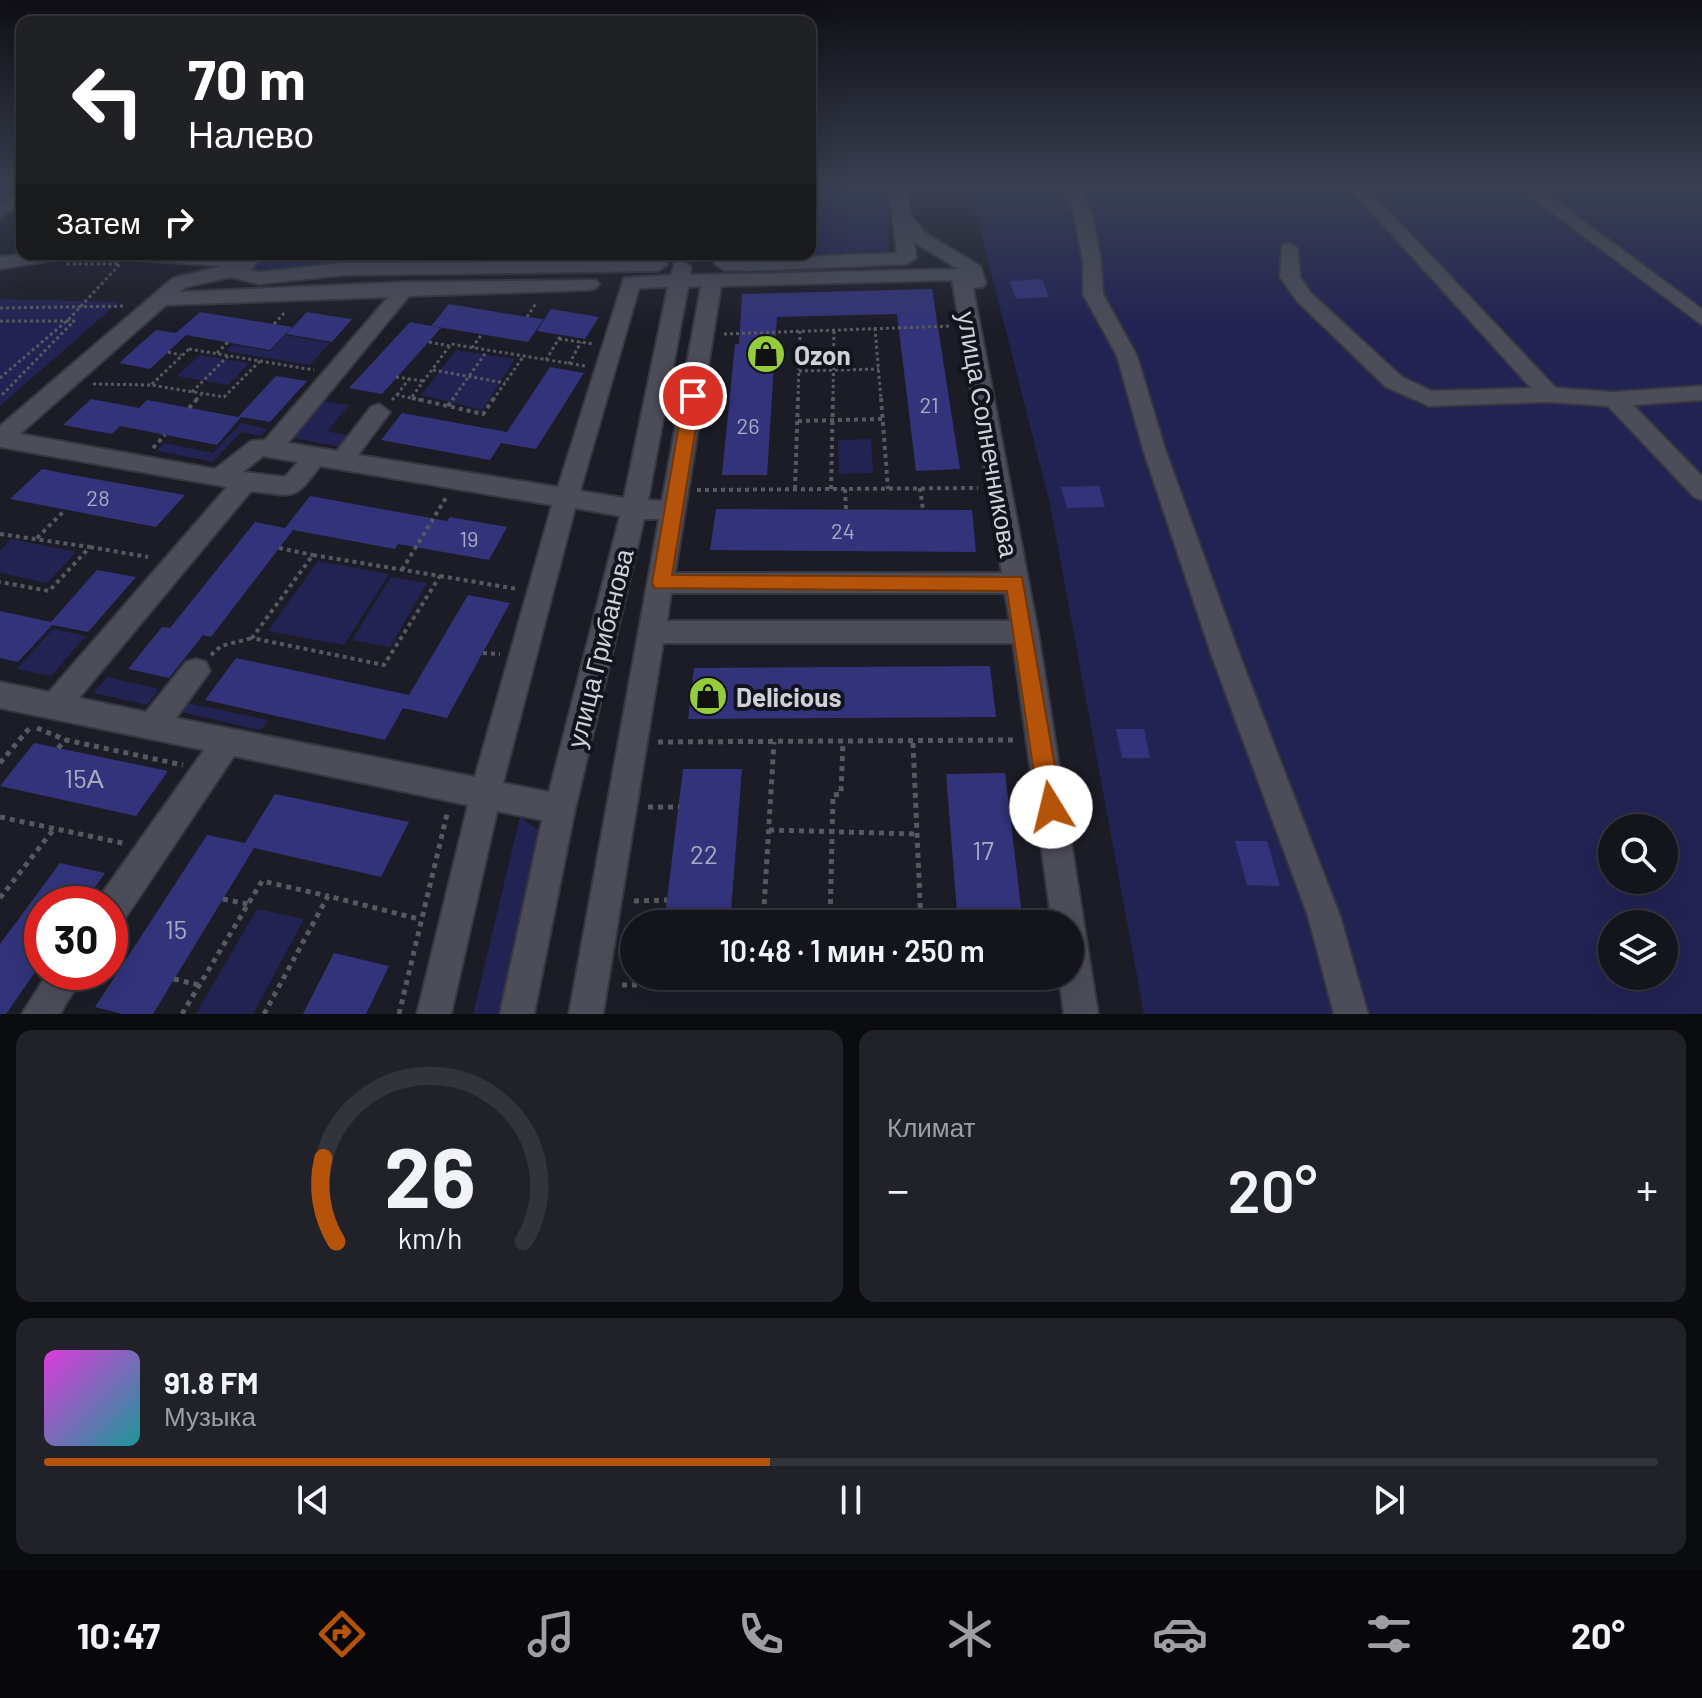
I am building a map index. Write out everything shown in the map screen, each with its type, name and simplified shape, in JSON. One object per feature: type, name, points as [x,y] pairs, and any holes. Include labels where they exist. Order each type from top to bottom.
[{"type":"street","points":[[160,299],[631,282],[720,266],[907,258],[905,233]]},
{"type":"street","points":[[916,233],[958,258],[968,274]]},
{"type":"street","points":[[1087,233],[1093,294],[1127,356],[1155,452],[1226,656],[1324,916],[1351,1014]]},
{"type":"street","points":[[1400,233],[1550,395]]},
{"type":"street","points":[[1589,233],[1702,319]]},
{"type":"street","points":[[1289,249],[1290,277],[1304,297],[1394,382],[1429,399],[1550,395],[1614,399],[1702,393]]},
{"type":"street","points":[[224,260],[233,262],[234,272]]},
{"type":"street","points":[[234,272],[247,260]]},
{"type":"street","points":[[0,439],[183,280],[234,272],[259,278],[395,261],[562,261],[682,273]]},
{"type":"street","points":[[720,266],[968,274]]},
{"type":"street","name":"улица Грибанова","points":[[586,1014],[720,266]]},
{"type":"street","name":"улица Грибанова","points":[[517,1014],[560,809],[634,509],[682,273]]},
{"type":"street","name":"улица Солнечникова","points":[[968,274],[960,316],[1025,632],[1066,910]]},
{"type":"street","points":[[434,1014],[485,795],[538,593],[631,282]]},
{"type":"street","points":[[270,449],[406,288]]},
{"type":"street","points":[[1614,399],[1702,491]]},
{"type":"street","points":[[348,451],[379,412]]},
{"type":"street","points":[[0,439],[219,478],[291,487],[315,456]]},
{"type":"street","points":[[219,478],[259,447],[566,499],[634,509],[674,511]]},
{"type":"street","points":[[53,721],[246,481]]},
{"type":"street","points":[[661,583],[1015,583]]},
{"type":"street","points":[[653,632],[1025,632]]},
{"type":"street","points":[[152,726],[196,671]]},
{"type":"street","points":[[0,695],[53,721],[152,726],[560,809]]},
{"type":"street","points":[[127,886],[227,741]]},
{"type":"street","points":[[39,1014],[56,990]]},
{"type":"path","points":[[0,378],[69,319],[112,273]]},
{"type":"path","points":[[0,308],[129,306],[117,316]]},
{"type":"path","points":[[720,334],[875,328],[960,316]]},
{"type":"path","points":[[0,321],[74,321],[73,326],[0,397]]},
{"type":"path","points":[[875,328],[888,489]]},
{"type":"path","points":[[831,489],[834,330]]},
{"type":"path","points":[[795,489],[800,331]]},
{"type":"path","points":[[472,348],[482,334]]},
{"type":"path","points":[[545,360],[560,337],[595,344]]},
{"type":"path","points":[[217,353],[228,342]]},
{"type":"path","points":[[429,342],[588,366]]},
{"type":"path","points":[[569,364],[581,342]]},
{"type":"path","points":[[450,346],[411,398],[483,414],[523,357]]},
{"type":"path","points":[[151,385],[189,349],[316,370]]},
{"type":"path","points":[[448,406],[487,351]]},
{"type":"path","points":[[168,352],[181,355]]},
{"type":"path","points":[[192,392],[229,355]]},
{"type":"path","points":[[87,384],[151,385],[224,397],[260,361]]},
{"type":"path","points":[[432,369],[505,383]]},
{"type":"path","points":[[799,371],[879,369]]},
{"type":"path","points":[[396,377],[423,381]]},
{"type":"path","points":[[397,395],[409,379]]},
{"type":"path","points":[[189,408],[201,394]]},
{"type":"path","points":[[798,421],[882,419]]},
{"type":"path","points":[[147,455],[165,435]]},
{"type":"path","points":[[402,570],[457,480]]},
{"type":"path","points":[[920,488],[922,507]]},
{"type":"path","points":[[697,490],[978,488]]},
{"type":"path","points":[[845,489],[846,506]]},
{"type":"path","points":[[37,538],[65,510]]},
{"type":"path","points":[[0,534],[148,557]]},
{"type":"path","points":[[0,582],[49,591],[90,547]]},
{"type":"path","points":[[279,548],[538,593]]},
{"type":"path","points":[[252,638],[313,555]]},
{"type":"path","points":[[196,671],[221,646],[252,638],[384,665],[440,576]]},
{"type":"path","points":[[483,653],[505,654]]},
{"type":"path","points":[[53,721],[66,740],[207,772]]},
{"type":"path","points":[[0,763],[32,725]]},
{"type":"path","points":[[58,748],[66,740]]},
{"type":"path","points":[[658,742],[913,743],[1015,740]]},
{"type":"path","points":[[764,910],[774,742]]},
{"type":"path","points":[[830,910],[833,795],[841,794],[843,742]]},
{"type":"path","points":[[913,743],[920,910]]},
{"type":"path","points":[[136,764],[143,756]]},
{"type":"path","points":[[399,1014],[419,919],[454,787]]},
{"type":"path","points":[[648,807],[679,807]]},
{"type":"path","points":[[0,817],[138,846]]},
{"type":"path","points":[[0,898],[53,829]]},
{"type":"path","points":[[769,830],[917,834]]},
{"type":"path","points":[[182,1014],[262,881],[419,919]]},
{"type":"path","points":[[264,1014],[328,896]]},
{"type":"path","points":[[223,899],[248,904]]},
{"type":"path","points":[[634,901],[667,900]]},
{"type":"path","points":[[174,979],[199,985]]},
{"type":"path","points":[[950,990],[1079,1000]]},
{"type":"shaded area","points":[[816,233],[889,233],[889,256],[816,258]]},
{"type":"shaded area","points":[[981,233],[1702,233],[1702,1014],[1144,1014],[1050,504]]},
{"type":"shaded area","points":[[255,260],[760,260],[244,276]]},
{"type":"shaded area","points":[[0,299],[119,302],[0,406]]},
{"type":"shaded area","points":[[285,335],[330,343],[310,365],[226,351],[232,345],[270,351]]},
{"type":"shaded area","points":[[456,350],[515,359],[482,410],[421,395]]},
{"type":"shaded area","points":[[200,355],[249,363],[228,385],[177,376]]},
{"type":"shaded area","points":[[324,401],[349,405],[327,431],[348,436],[340,447],[292,438]]},
{"type":"shaded area","points":[[241,423],[267,429],[261,436],[241,432],[213,462],[157,451],[164,443],[213,453]]},
{"type":"shaded area","points":[[871,439],[873,473],[839,474],[838,440]]},
{"type":"shaded area","points":[[11,539],[76,552],[47,583],[0,573],[0,551]]},
{"type":"shaded area","points":[[318,561],[389,574],[344,645],[268,631]]},
{"type":"shaded area","points":[[391,577],[427,583],[390,647],[352,640]]},
{"type":"shaded area","points":[[53,629],[86,636],[51,676],[17,669]]},
{"type":"shaded area","points":[[107,677],[159,689],[147,705],[94,693]]},
{"type":"shaded area","points":[[188,703],[268,720],[261,730],[181,712]]},
{"type":"shaded area","points":[[520,817],[538,830],[542,850],[505,1014],[473,1014]]},
{"type":"shaded area","points":[[257,909],[304,919],[253,1014],[196,1014]]},
{"type":"building","points":[[1042,279],[1049,297],[1016,299],[1010,281]]},
{"type":"building","points":[[932,289],[960,469],[916,471],[897,314],[777,317],[767,475],[722,475],[735,344],[739,344],[742,294]]},
{"type":"building","points":[[449,304],[544,319],[528,342],[431,326]]},
{"type":"building","points":[[551,309],[599,317],[585,339],[537,331]]},
{"type":"building","points":[[200,312],[292,327],[270,350],[186,335],[150,369],[119,363],[156,330],[176,333]]},
{"type":"building","points":[[307,312],[352,319],[332,342],[286,334]]},
{"type":"building","points":[[410,322],[441,328],[382,394],[349,388]]},
{"type":"building","points":[[550,367],[584,373],[536,449],[501,443],[490,460],[381,440],[402,413],[507,432]]},
{"type":"building","points":[[276,376],[307,381],[270,422],[241,417],[217,445],[120,426],[112,434],[63,425],[91,399],[139,408],[147,400],[238,417]]},
{"type":"building","points":[[42,469],[185,495],[156,527],[10,499]]},
{"type":"building","points":[[1099,486],[1105,507],[1067,508],[1061,487]]},
{"type":"building","points":[[310,496],[447,521],[450,517],[507,527],[489,560],[398,544],[395,549],[293,530],[211,637],[203,635],[169,678],[128,669],[162,627],[170,628],[255,522],[285,528]]},
{"type":"building","points":[[716,509],[972,510],[976,552],[710,550]]},
{"type":"building","points":[[97,570],[136,577],[88,632],[52,625],[18,662],[0,658],[0,611],[51,622]]},
{"type":"building","points":[[468,595],[510,603],[447,718],[403,708],[385,740],[205,700],[236,658],[409,695]]},
{"type":"building","points":[[990,666],[996,717],[688,719],[694,668]]},
{"type":"building","points":[[1116,729],[1144,729],[1150,758],[1122,758]]},
{"type":"building","points":[[34,743],[168,771],[136,816],[0,786]]},
{"type":"building","points":[[683,769],[742,769],[731,910],[666,910]]},
{"type":"building","points":[[1005,773],[1021,910],[957,910],[946,774]]},
{"type":"building","points":[[275,794],[409,822],[381,877],[254,848],[153,1014],[122,1014],[95,1007],[106,990],[128,990],[128,956],[207,835],[245,843]]},
{"type":"building","points":[[1235,841],[1267,841],[1280,886],[1247,885]]},
{"type":"building","points":[[60,863],[105,873],[96,886],[43,886]]},
{"type":"building","points":[[24,912],[24,988],[6,1014],[0,1014],[0,944]]},
{"type":"building","points":[[334,953],[389,966],[366,1014],[303,1014]]},
{"type":"place","name":"Ozon","points":[[766,354]]},
{"type":"place","name":"Delicious","points":[[708,696]]},
{"type":"route","points":[[693,396],[661,583],[1015,583],[1051,807]]}]
